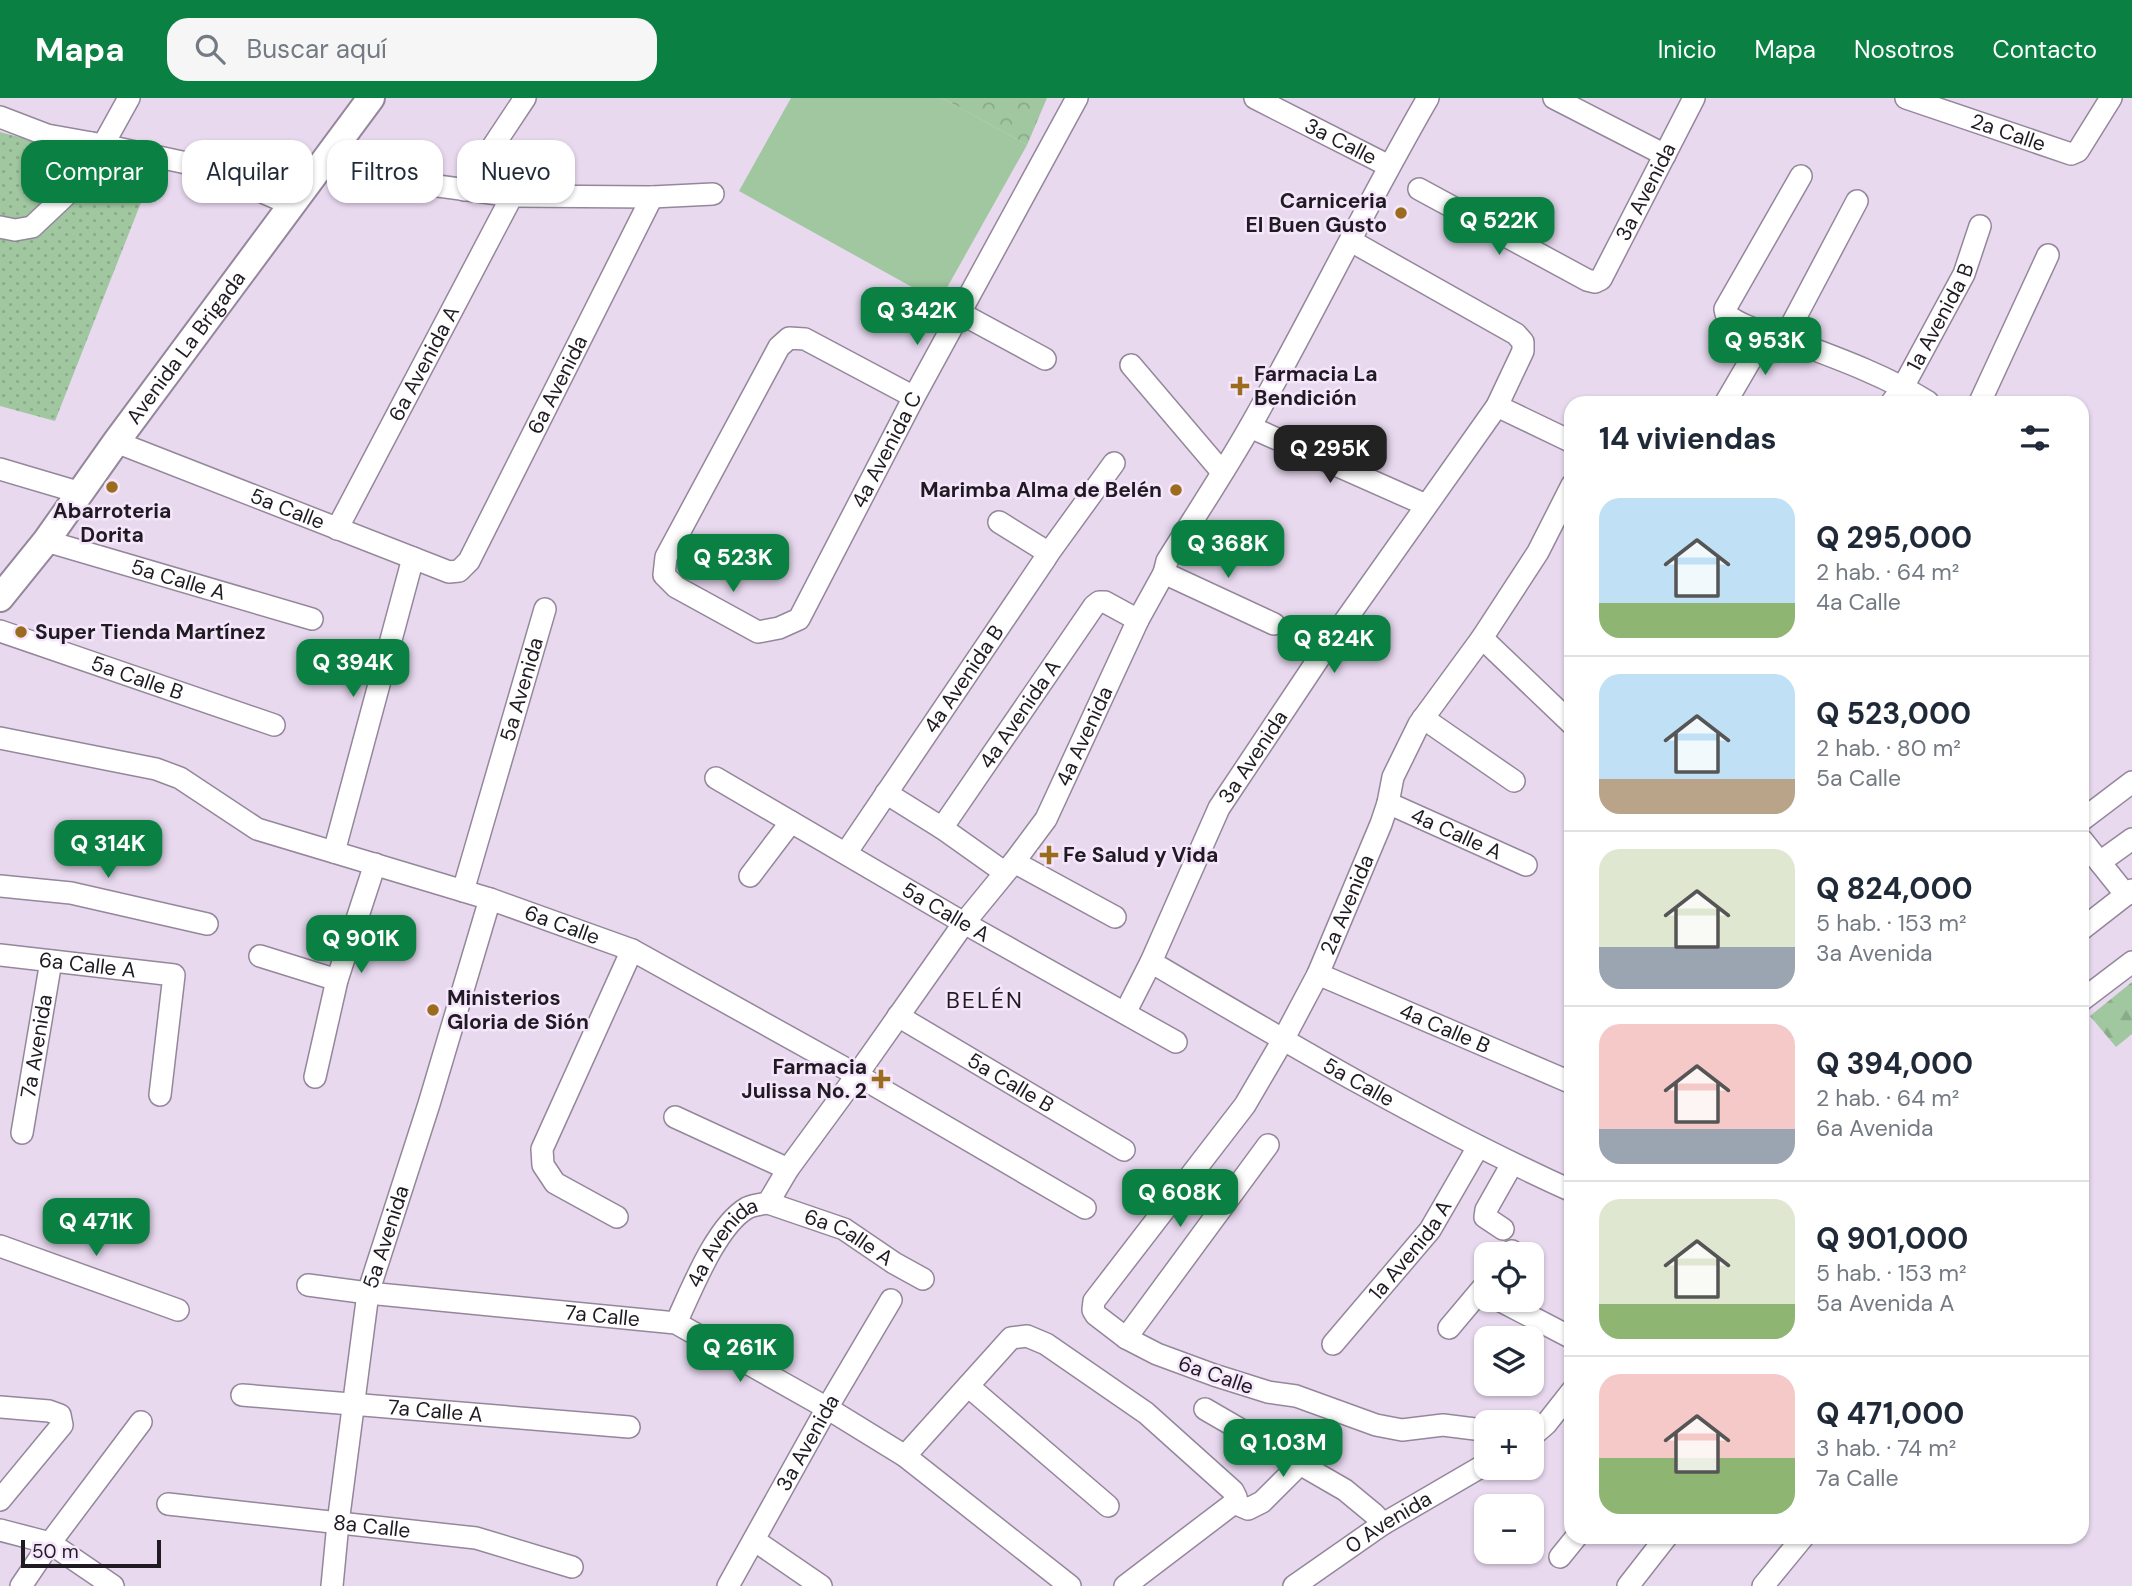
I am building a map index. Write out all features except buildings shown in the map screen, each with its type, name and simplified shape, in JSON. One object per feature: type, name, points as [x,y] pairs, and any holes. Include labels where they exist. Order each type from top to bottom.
[{"type":"main road","name":"Avenida La Brigada","points":[[0,598],[46,541],[116,442],[371,98]]},
{"type":"street","points":[[100,140],[129,98]]},
{"type":"street","points":[[497,140],[525,98]]},
{"type":"street","name":"4a Avenida C","points":[[914,397],[805,339],[789,338],[779,347],[666,557],[664,575],[676,587],[758,632],[779,628],[799,619],[914,397],[1077,98]]},
{"type":"street","name":"3a Calle","points":[[1255,98],[1389,166]]},
{"type":"street","name":"4a Avenida","points":[[677,1323],[701,1269],[731,1220],[749,1207],[768,1203],[789,1169],[964,923],[1046,819],[1138,620],[1164,573],[1167,561],[1250,427],[1428,98]]},
{"type":"street","points":[[1554,98],[1665,155]]},
{"type":"street","name":"3a Avenida","points":[[1419,189],[1595,282],[1601,279],[1694,98]]},
{"type":"street","name":"2a Calle","points":[[1912,99],[2071,154],[2078,151],[2111,98]]},
{"type":"street","points":[[1,121],[75,140]]},
{"type":"street","points":[[168,159],[205,167],[292,205]]},
{"type":"street","points":[[324,162],[341,173],[457,189]]},
{"type":"street","points":[[1801,176],[1725,310],[1727,314],[1763,332],[1784,339],[1898,395]]},
{"type":"street","points":[[575,196],[713,194]]},
{"type":"street","name":"6a Avenida","points":[[459,571],[469,561],[652,197]]},
{"type":"street","points":[[1784,339],[1857,201]]},
{"type":"street","points":[[0,227],[15,230],[32,227],[57,203]]},
{"type":"street","name":"6a Avenida A","points":[[337,529],[508,203]]},
{"type":"street","name":"1a Avenida B","points":[[1898,395],[1964,274],[1980,226]]},
{"type":"street","name":"3a Avenida","points":[[1125,1013],[1151,962],[1219,808],[1324,652],[1497,406],[1523,351],[1523,342],[1516,334],[1351,241]]},
{"type":"street","points":[[1983,396],[2048,255]]},
{"type":"street","points":[[960,313],[1045,359]]},
{"type":"street","points":[[1730,396],[1757,349],[1763,332]]},
{"type":"street","points":[[1130,365],[1222,472]]},
{"type":"street","points":[[1497,406],[1564,438]]},
{"type":"street","points":[[1250,427],[1426,505]]},
{"type":"street","name":"5a Calle","points":[[116,442],[449,572],[459,571]]},
{"type":"street","name":"4a Avenida B","points":[[846,853],[1048,554],[1114,463]]},
{"type":"street","points":[[0,469],[80,493]]},
{"type":"street","name":"2a Avenida","points":[[1093,1310],[1094,1301],[1245,1105],[1283,1040],[1318,974],[1388,803],[1393,777],[1423,719],[1482,638],[1538,552],[1564,501]]},
{"type":"street","points":[[999,522],[1048,554]]},
{"type":"street","name":"5a Calle A","points":[[46,541],[312,619]]},
{"type":"street","points":[[334,852],[413,558]]},
{"type":"street","points":[[1164,573],[1274,624]]},
{"type":"street","name":"4a Avenida A","points":[[942,828],[1094,606],[1105,602],[1138,620]]},
{"type":"street","name":"5a Avenida","points":[[463,891],[545,609]]},
{"type":"street","name":"5a Calle B","points":[[0,631],[274,725]]},
{"type":"street","points":[[1482,638],[1564,716]]},
{"type":"street","points":[[1423,719],[1514,781]]},
{"type":"street","name":"6a Calle","points":[[0,738],[156,769],[180,778],[257,829],[490,899],[632,950],[857,1075],[1085,1208]]},
{"type":"street","name":"5a Calle A","points":[[716,778],[964,923],[1176,1042]]},
{"type":"street","points":[[2089,815],[2132,782]]},
{"type":"street","points":[[886,793],[1009,867],[1115,917]]},
{"type":"street","name":"4a Calle A","points":[[1388,803],[1526,865]]},
{"type":"street","points":[[750,876],[791,822]]},
{"type":"street","points":[[2100,862],[2132,839]]},
{"type":"street","points":[[2089,849],[2129,893],[2089,924]]},
{"type":"street","points":[[315,1077],[337,980],[375,864]]},
{"type":"street","points":[[0,886],[71,893],[207,924]]},
{"type":"street","name":"5a Avenida","points":[[332,1586],[368,1293],[429,1104],[490,899]]},
{"type":"street","points":[[617,1217],[555,1183],[543,1165],[542,1149],[632,950]]},
{"type":"street","name":"6a Calle A","points":[[0,955],[174,975],[160,1095]]},
{"type":"street","points":[[260,956],[337,980]]},
{"type":"street","name":"7a Avenida","points":[[22,1133],[51,961]]},
{"type":"street","name":"5a Calle","points":[[1151,962],[1283,1040],[1478,1147],[1564,1187]]},
{"type":"street","points":[[2089,995],[2132,962]]},
{"type":"street","name":"4a Calle B","points":[[1318,974],[1564,1080]]},
{"type":"street","name":"5a Calle B","points":[[898,1016],[1125,1150]]},
{"type":"street","points":[[675,1117],[789,1169]]},
{"type":"street","points":[[1126,1338],[1268,1145]]},
{"type":"street","name":"1a Avenida A","points":[[1333,1344],[1430,1230],[1478,1147]]},
{"type":"street","points":[[1503,1229],[1485,1217],[1486,1210],[1512,1164]]},
{"type":"street","name":"6a Calle A","points":[[768,1203],[844,1229],[923,1279]]},
{"type":"street","points":[[0,1247],[178,1310]]},
{"type":"street","name":"7a Calle","points":[[308,1285],[677,1323],[827,1408],[905,1456],[1070,1586]]},
{"type":"street","name":"3a Avenida","points":[[728,1586],[827,1408],[891,1300]]},
{"type":"street","points":[[1449,1328],[1474,1305]]},
{"type":"street","name":"6a Calle","points":[[1093,1310],[1126,1338],[1157,1354],[1214,1375],[1269,1392],[1296,1396],[1376,1425],[1402,1430],[1443,1425],[1474,1429]]},
{"type":"street","points":[[1525,1312],[1564,1334]]},
{"type":"street","points":[[905,1456],[1011,1338],[1027,1336],[1046,1344],[1146,1413],[1233,1491],[1236,1497],[1234,1503],[1125,1586]]},
{"type":"street","points":[[968,1386],[1108,1506]]},
{"type":"street","name":"7a Calle A","points":[[242,1395],[629,1427]]},
{"type":"street","points":[[1544,1426],[1564,1401]]},
{"type":"street","points":[[0,1407],[49,1411],[60,1415],[61,1424],[0,1500]]},
{"type":"street","points":[[1205,1409],[1345,1490],[1383,1524]]},
{"type":"street","points":[[21,1586],[141,1422]]},
{"type":"street","points":[[1234,1503],[1248,1509],[1262,1502],[1300,1464]]},
{"type":"street","name":"0 Avenida","points":[[1294,1586],[1383,1524],[1474,1471]]},
{"type":"street","name":"8a Calle","points":[[168,1504],[476,1538],[572,1567]]},
{"type":"street","points":[[0,1530],[50,1543],[113,1586]]},
{"type":"street","points":[[754,1540],[821,1586]]},
{"type":"street","points":[[1560,1557],[1571,1544]]},
{"type":"street","points":[[1628,1586],[1661,1544]]},
{"type":"street","points":[[1774,1583],[1799,1544]]},
{"type":"green space","points":[[791,98],[942,98],[1027,145],[939,302],[739,191]]},
{"type":"green space","points":[[942,98],[1047,98],[1027,145]]},
{"type":"green space","points":[[0,132],[31,140],[21,140],[21,203],[141,203],[55,421],[0,406]]},
{"type":"green space","points":[[2132,982],[2132,1034],[2116,1047],[2090,1016]]},
{"type":"place","name":"Carniceria El Buen Gusto","points":[[1401,213]]},
{"type":"place","name":"Farmacia La Bendición","points":[[1240,386]]},
{"type":"place","name":"Abarroteria Dorita","points":[[112,487]]},
{"type":"place","name":"Marimba Alma de Belén","points":[[1176,490]]},
{"type":"place","name":"Super Tienda Martínez","points":[[21,632]]},
{"type":"place","name":"Fe Salud y Vida","points":[[1049,855]]},
{"type":"place","name":"Ministerios Gloria de Sión","points":[[433,1010]]},
{"type":"place","name":"Farmacia Julissa No. 2","points":[[881,1079]]},
{"type":"district","name":"BELÉN","points":[[985,1000]]}]
